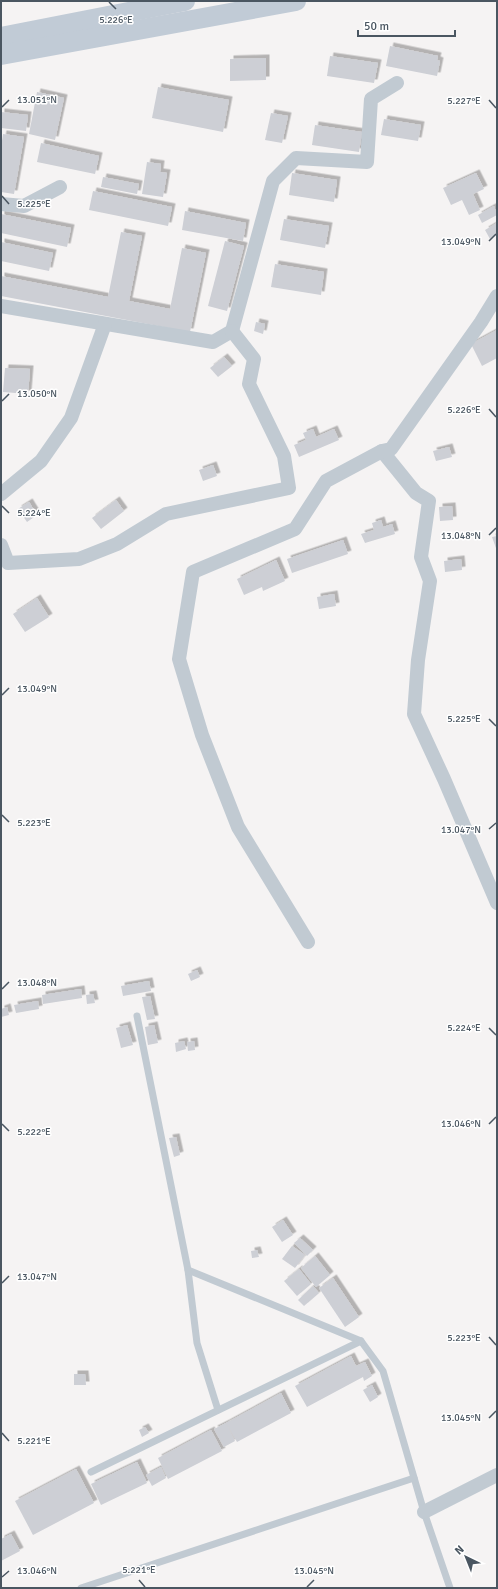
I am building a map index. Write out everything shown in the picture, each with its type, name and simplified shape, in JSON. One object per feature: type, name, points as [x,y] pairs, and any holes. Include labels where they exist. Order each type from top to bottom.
[{"type":"main road","points":[[1,37],[166,3],[185,1]]},
{"type":"main road","points":[[1,55],[296,1]]},
{"type":"street","points":[[1,306],[213,342],[232,331],[273,181],[296,158],[367,162],[371,100],[397,83]]},
{"type":"street","points":[[1,204],[24,206],[60,188]]},
{"type":"street","points":[[308,942],[238,827],[202,735],[179,659],[193,572],[296,529],[326,481],[382,451],[391,449],[481,322],[497,296]]},
{"type":"street","points":[[1,494],[41,461],[71,418],[105,324]]},
{"type":"street","points":[[1,545],[8,563],[79,559],[117,544],[166,514],[289,488],[284,456],[249,384],[254,359],[232,331]]},
{"type":"street","points":[[382,451],[416,493],[430,501],[421,557],[430,581],[418,660],[414,714],[491,886],[497,903]]},
{"type":"street","points":[[424,1512],[497,1475]]},
{"type":"lane","points":[[137,1016],[188,1270],[197,1343],[218,1410]]},
{"type":"lane","points":[[188,1270],[361,1341],[383,1371],[424,1512],[450,1588]]},
{"type":"lane","points":[[91,1472],[361,1341]]},
{"type":"lane","points":[[81,1588],[414,1478]]},
{"type":"building","points":[[390,46],[438,56],[437,60],[440,61],[437,76],[386,66]]},
{"type":"building","points":[[330,56],[378,63],[374,83],[327,76]]},
{"type":"building","points":[[266,58],[266,80],[230,81],[230,59]]},
{"type":"building","points":[[158,87],[229,100],[223,132],[152,118]]},
{"type":"building","points":[[37,92],[64,98],[55,140],[29,134]]},
{"type":"building","points":[[1,112],[28,115],[26,131],[1,128]]},
{"type":"building","points":[[271,113],[288,116],[282,143],[265,140]]},
{"type":"building","points":[[384,119],[421,125],[418,141],[381,135]]},
{"type":"building","points":[[315,125],[362,132],[359,152],[312,145]]},
{"type":"building","points":[[3,134],[24,137],[14,194],[1,192],[1,148]]},
{"type":"building","points":[[41,143],[99,156],[95,174],[37,162]]},
{"type":"building","points":[[147,162],[161,164],[160,172],[167,173],[163,197],[142,194]]},
{"type":"building","points":[[292,173],[337,180],[334,202],[289,195]]},
{"type":"building","points":[[476,173],[484,189],[473,194],[480,210],[469,215],[462,200],[451,205],[443,188]]},
{"type":"building","points":[[103,177],[139,184],[137,194],[101,187]]},
{"type":"building","points":[[93,191],[172,207],[168,226],[89,210]]},
{"type":"building","points":[[494,206],[497,215],[482,223],[478,215]]},
{"type":"building","points":[[185,211],[246,223],[243,241],[182,230]]},
{"type":"building","points":[[1,214],[71,228],[67,247],[1,233]]},
{"type":"building","points":[[284,219],[329,226],[325,248],[280,240]]},
{"type":"building","points":[[497,223],[497,235],[490,239],[485,230]]},
{"type":"building","points":[[121,232],[142,236],[129,301],[170,309],[182,248],[206,253],[190,332],[1,296],[1,276],[108,297]]},
{"type":"building","points":[[225,241],[244,246],[227,311],[208,306]]},
{"type":"building","points":[[1,242],[53,253],[49,271],[1,261]]},
{"type":"building","points":[[275,264],[324,272],[321,295],[271,287]]},
{"type":"building","points":[[256,322],[265,324],[263,334],[254,331]]},
{"type":"building","points":[[497,330],[497,358],[482,366],[471,344]]},
{"type":"building","points":[[224,357],[232,366],[218,377],[210,368]]},
{"type":"building","points":[[5,368],[30,369],[28,394],[3,392]]},
{"type":"building","points":[[313,429],[316,437],[334,429],[339,440],[299,457],[294,445],[306,440],[303,433]]},
{"type":"building","points":[[449,447],[452,457],[436,461],[433,451]]},
{"type":"building","points":[[213,465],[217,476],[203,481],[199,470]]},
{"type":"building","points":[[116,500],[124,511],[101,529],[92,518]]},
{"type":"building","points":[[29,502],[37,515],[27,522],[18,509]]},
{"type":"building","points":[[452,506],[453,520],[440,521],[439,507]]},
{"type":"building","points":[[381,520],[383,527],[392,524],[395,534],[365,543],[361,534],[374,530],[372,523]]},
{"type":"building","points":[[497,536],[497,551],[492,537]]},
{"type":"building","points":[[343,540],[348,554],[292,573],[287,559]]},
{"type":"building","points":[[461,559],[462,570],[445,572],[444,561]]},
{"type":"building","points":[[276,560],[285,581],[263,591],[262,587],[244,595],[237,579]]},
{"type":"building","points":[[334,594],[336,606],[319,609],[317,597]]},
{"type":"building","points":[[37,598],[49,617],[25,632],[13,614]]},
{"type":"building","points":[[197,970],[200,977],[191,981],[188,974]]},
{"type":"building","points":[[149,981],[151,991],[123,996],[121,986]]},
{"type":"building","points":[[81,989],[82,998],[43,1004],[42,995]]},
{"type":"building","points":[[93,994],[95,1003],[87,1004],[86,995]]},
{"type":"building","points":[[150,996],[155,1019],[147,1020],[142,997]]},
{"type":"building","points":[[38,1001],[39,1009],[16,1013],[14,1005]]},
{"type":"building","points":[[7,1007],[9,1015],[1,1017],[1,1009]]},
{"type":"building","points":[[127,1025],[133,1045],[121,1048],[116,1028]]},
{"type":"building","points":[[154,1025],[158,1043],[148,1045],[145,1027]]},
{"type":"building","points":[[184,1041],[186,1049],[176,1052],[175,1043]]},
{"type":"building","points":[[194,1041],[195,1050],[188,1051],[187,1042]]},
{"type":"building","points":[[176,1137],[180,1155],[174,1157],[169,1138]]},
{"type":"building","points":[[283,1220],[293,1235],[282,1242],[272,1227]]},
{"type":"building","points":[[300,1238],[313,1250],[307,1256],[294,1243]]},
{"type":"building","points":[[292,1246],[305,1255],[295,1268],[282,1259]]},
{"type":"building","points":[[257,1250],[259,1257],[252,1258],[251,1251]]},
{"type":"building","points":[[315,1256],[330,1275],[316,1287],[301,1268]]},
{"type":"building","points":[[299,1269],[311,1284],[297,1296],[284,1281]]},
{"type":"building","points":[[333,1278],[359,1317],[345,1327],[319,1288]]},
{"type":"building","points":[[313,1286],[319,1293],[304,1306],[298,1300]]},
{"type":"building","points":[[351,1356],[356,1366],[365,1362],[372,1376],[364,1381],[363,1377],[307,1407],[295,1386]]},
{"type":"building","points":[[74,1374],[85,1374],[86,1385],[74,1385]]},
{"type":"building","points":[[372,1385],[378,1397],[370,1402],[363,1390]]},
{"type":"building","points":[[281,1393],[291,1413],[237,1442],[226,1423]]},
{"type":"building","points":[[226,1423],[235,1441],[224,1447],[214,1429]]},
{"type":"building","points":[[145,1427],[149,1433],[142,1437],[139,1430]]},
{"type":"building","points":[[211,1430],[222,1451],[168,1479],[158,1458]]},
{"type":"building","points":[[137,1462],[147,1483],[101,1505],[91,1484]]},
{"type":"building","points":[[161,1467],[166,1478],[152,1486],[146,1475]]},
{"type":"building","points":[[76,1469],[94,1503],[33,1535],[15,1501]]},
{"type":"building","points":[[11,1534],[20,1551],[1,1561],[1,1539]]}]
